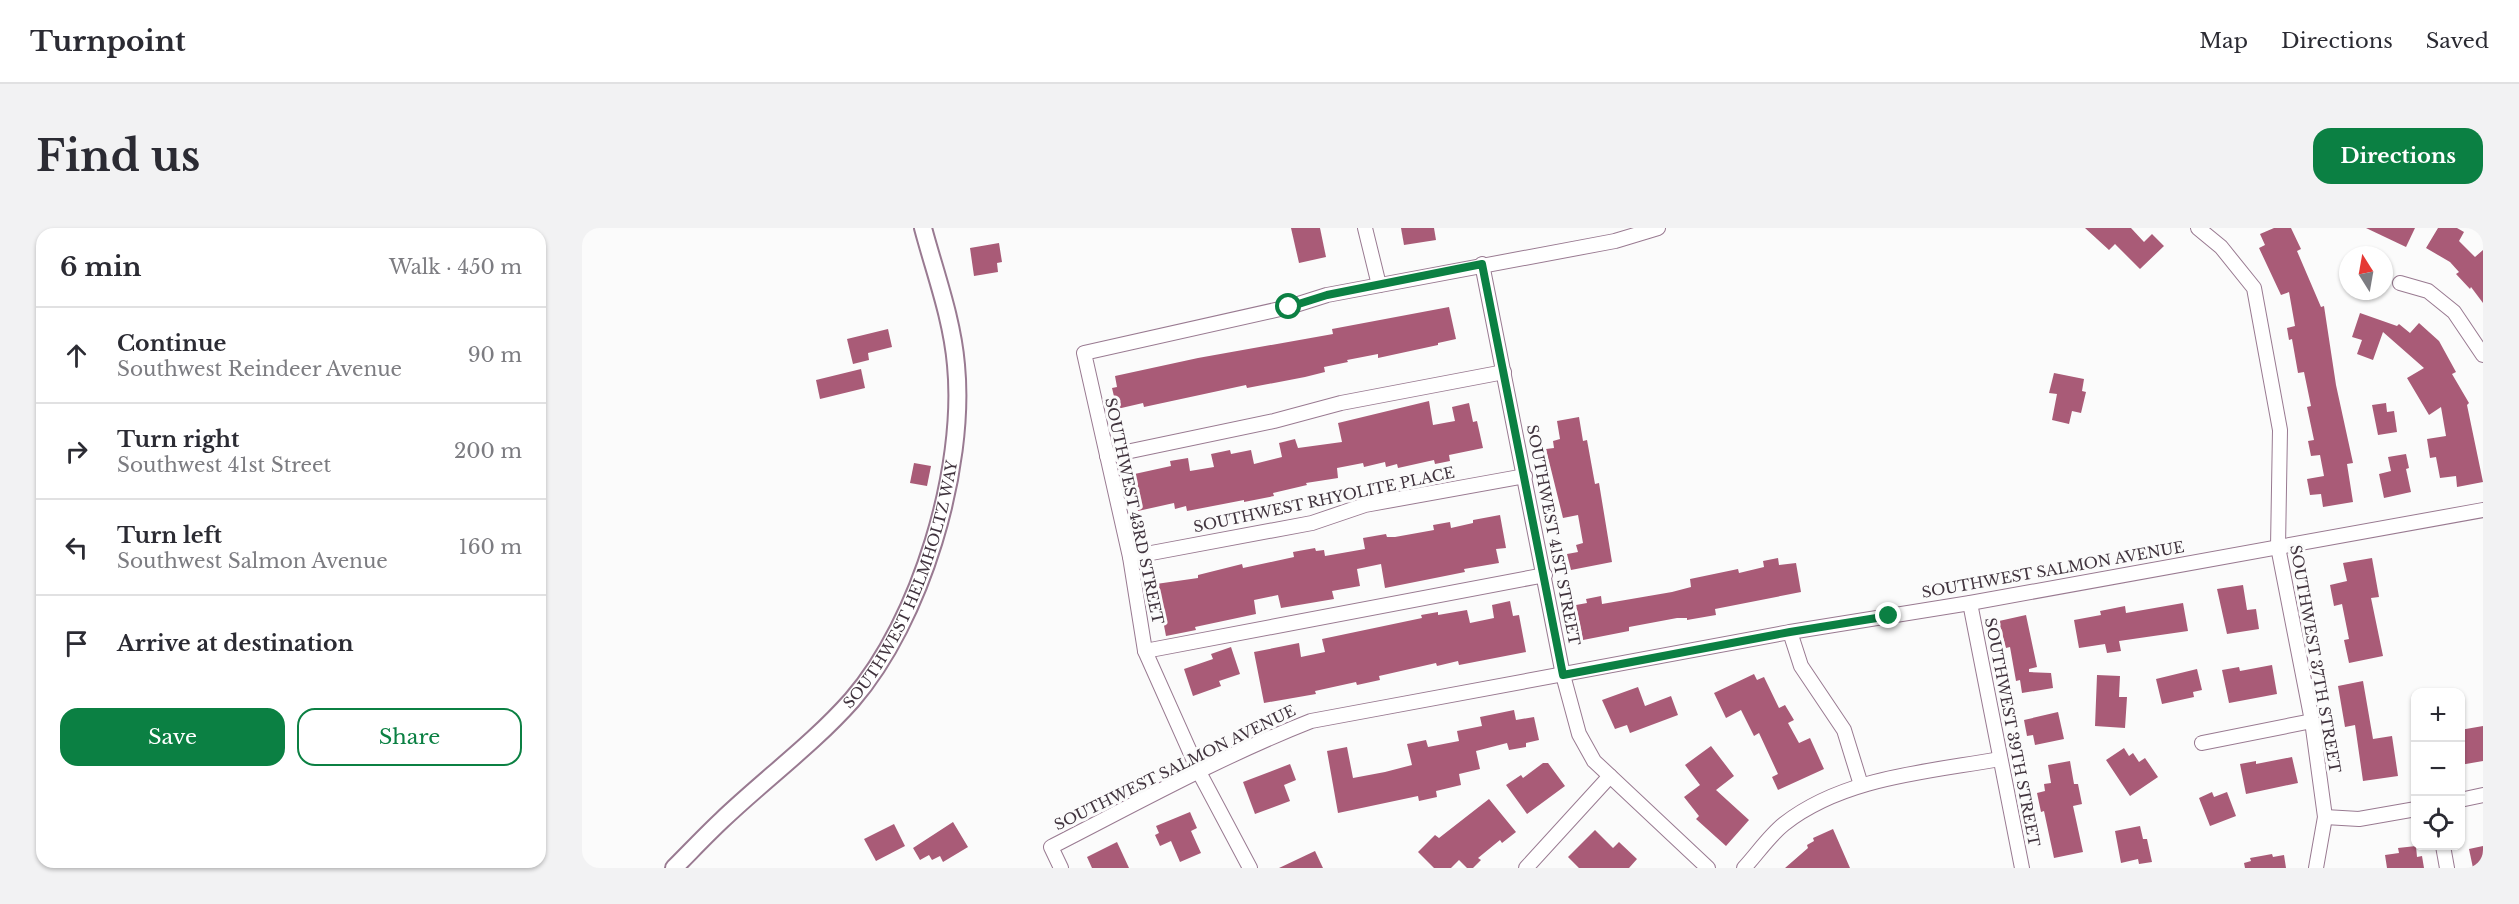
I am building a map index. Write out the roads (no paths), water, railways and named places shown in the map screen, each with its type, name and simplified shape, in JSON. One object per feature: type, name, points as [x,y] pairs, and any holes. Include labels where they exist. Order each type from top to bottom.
[{"type":"main road","name":"SOUTHWEST HELMHOLTZ WAY","points":[[674,868],[722,820],[807,746],[853,699],[887,651],[914,593],[934,539],[947,487],[955,444],[958,409],[956,364],[949,323],[923,228]]},
{"type":"street","points":[[1365,228],[1379,285],[1615,241],[1658,228]]},
{"type":"street","name":"SOUTHWEST 37TH STREET","points":[[2198,228],[2221,247],[2254,288],[2280,430],[2278,547],[2312,721],[2325,817],[2316,868]]},
{"type":"street","name":"SOUTHWEST 41ST STREET","points":[[1482,264],[1563,675],[1579,734],[1594,761],[1708,868]]},
{"type":"street","points":[[2400,282],[2428,291],[2454,312],[2483,355]]},
{"type":"street","name":"SOUTHWEST 43RD STREET","points":[[1250,868],[1199,772],[1145,651],[1130,557],[1084,352],[1379,285]]},
{"type":"street","points":[[1107,456],[1274,421],[1341,403],[1504,372]]},
{"type":"street","name":"SOUTHWEST RHYOLITE PLACE","points":[[1130,557],[1312,523],[1365,505],[1525,476]]},
{"type":"street","name":"SOUTHWEST SALMON AVENUE","points":[[1061,868],[1051,846],[1199,772],[1311,721],[1790,632],[1970,603],[2483,510]]},
{"type":"street","points":[[1145,651],[1545,575]]},
{"type":"street","name":"SOUTHWEST 39TH STREET","points":[[1970,603],[2022,868]]},
{"type":"street","points":[[1790,632],[1801,666],[1844,730],[1861,785]]},
{"type":"street","points":[[2202,743],[2312,721]]},
{"type":"street","points":[[1744,868],[1784,824],[1817,804],[1861,785],[2000,759]]},
{"type":"street","points":[[1526,868],[1610,776]]},
{"type":"street","points":[[2465,799],[2483,795]]},
{"type":"street","points":[[2325,817],[2359,819],[2411,810]]},
{"type":"street","points":[[2444,850],[2447,868]]}]
